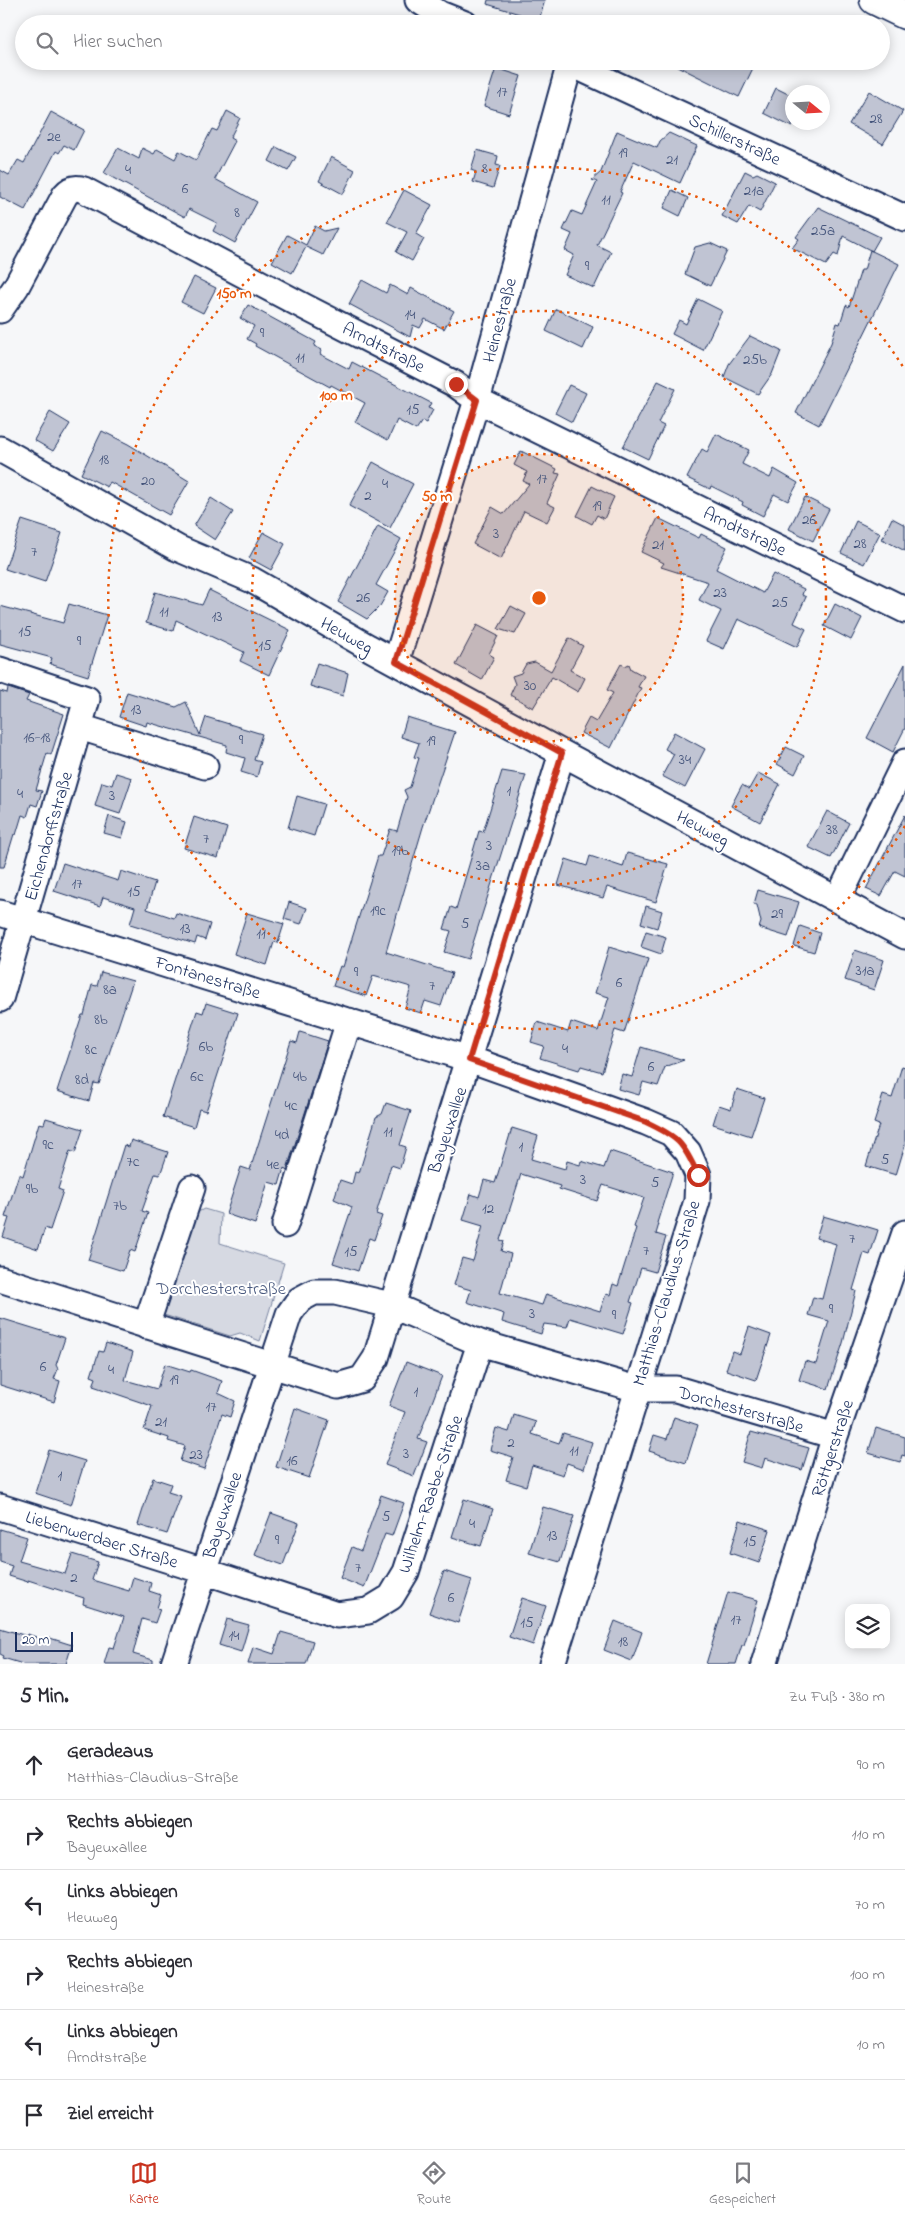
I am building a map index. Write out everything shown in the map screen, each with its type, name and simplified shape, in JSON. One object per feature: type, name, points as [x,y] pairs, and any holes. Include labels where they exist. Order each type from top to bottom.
[{"type":"main road","points":[[874,0],[905,15]]},
{"type":"street","points":[[418,0],[442,15]]},
{"type":"street","name":"Heinestraße","points":[[396,662],[477,400],[565,70]]},
{"type":"street","name":"Schillerstraße","points":[[584,70],[905,218]]},
{"type":"street","name":"Arndtstraße","points":[[0,310],[16,287],[65,195],[69,190],[77,187],[456,384],[477,400],[905,610]]},
{"type":"street","name":"Heuweg","points":[[0,449],[177,548],[252,580],[562,753],[905,936]]},
{"type":"street","name":"Eichendorffstraße","points":[[0,670],[87,699],[24,921],[0,912]]},
{"type":"street","points":[[80,727],[205,766]]},
{"type":"street","name":"Bayeuxallee","points":[[391,1305],[469,1060],[562,753]]},
{"type":"street","points":[[838,899],[905,762]]},
{"type":"street","points":[[0,999],[24,921]]},
{"type":"street","name":"Fontanestraße","points":[[24,921],[349,1020],[469,1060]]},
{"type":"street","points":[[285,1225],[349,1020]]},
{"type":"street","name":"Matthias-Claudius-Straße","points":[[469,1060],[646,1122],[671,1133],[688,1152],[698,1175],[697,1201],[552,1664]]},
{"type":"street","points":[[146,1326],[192,1188]]},
{"type":"street","name":"Röttgerstraße","points":[[764,1664],[835,1436],[905,1233]]},
{"type":"street","points":[[0,1279],[272,1366],[338,1386],[362,1379],[376,1358],[391,1305],[335,1292],[314,1292],[300,1300],[289,1314],[272,1366]]},
{"type":"street","name":"Dorchesterstraße","points":[[391,1305],[480,1343],[637,1389],[676,1389],[835,1436]]},
{"type":"street","name":"Wilhelm-Raabe-Straße","points":[[204,1571],[337,1615],[368,1611],[391,1597],[406,1572],[480,1343]]},
{"type":"street","name":"Bayeuxallee","points":[[174,1664],[272,1366]]},
{"type":"street","name":"Liebenwerdaer Straße","points":[[0,1507],[204,1571]]},
{"type":"green space","name":"Dorchesterstraße","points":[[204,1209],[221,1214],[220,1243],[284,1263],[260,1341],[240,1333],[230,1336],[164,1315],[196,1213]]},
{"type":"building","points":[[488,0],[545,0],[540,15],[523,15],[487,4]]},
{"type":"building","points":[[495,70],[502,70],[521,76],[509,114],[484,106]]},
{"type":"building","points":[[685,70],[752,70],[739,97]]},
{"type":"building","points":[[776,88],[785,92],[785,124],[764,113]]},
{"type":"building","points":[[869,91],[903,111],[883,144],[849,124]]},
{"type":"building","points":[[227,111],[240,118],[230,138],[235,141],[215,179],[257,202],[235,243],[213,231],[217,223],[189,209],[185,217],[104,173],[118,148],[139,159],[142,148],[154,154],[157,149],[175,159],[179,151],[196,160],[212,129],[217,131]]},
{"type":"building","points":[[51,112],[84,130],[74,150],[64,145],[59,153],[56,151],[25,210],[0,197],[0,170],[9,175],[18,160],[24,163]]},
{"type":"building","points":[[617,131],[657,148],[660,141],[669,133],[697,146],[680,183],[634,161],[620,192],[622,193],[597,245],[611,252],[594,288],[565,275],[574,255],[565,250],[572,234],[563,230],[572,211],[582,215],[597,182],[592,180],[601,172]]},
{"type":"building","points":[[276,147],[296,157],[288,171],[269,161]]},
{"type":"building","points":[[477,150],[498,156],[496,165],[500,166],[493,188],[473,182],[476,172],[471,170]]},
{"type":"building","points":[[331,157],[355,170],[343,194],[319,181]]},
{"type":"building","points":[[745,171],[753,175],[757,173],[775,182],[760,212],[749,206],[738,224],[722,216]]},
{"type":"building","points":[[404,190],[432,205],[416,234],[424,239],[412,261],[396,252],[407,232],[387,222]]},
{"type":"building","points":[[672,190],[688,198],[680,216],[664,208]]},
{"type":"building","points":[[818,207],[880,237],[872,251],[843,236],[838,256],[834,254],[826,265],[792,248],[799,239],[796,237]]},
{"type":"building","points":[[315,226],[324,231],[337,228],[323,255],[306,247],[292,273],[272,262],[287,235],[306,245]]},
{"type":"building","points":[[710,243],[727,251],[710,286],[685,274],[695,247]]},
{"type":"building","points":[[870,250],[899,264],[819,425],[796,413],[831,343],[837,323],[840,324],[846,305],[849,307],[861,270],[864,270]]},
{"type":"building","points":[[194,277],[216,288],[203,313],[181,302]]},
{"type":"building","points":[[362,280],[386,293],[390,285],[408,295],[411,288],[454,311],[444,329],[425,319],[420,328],[413,325],[410,337],[349,304]]},
{"type":"building","points":[[698,299],[722,311],[703,350],[672,334],[679,320],[686,324]]},
{"type":"building","points":[[248,305],[316,342],[314,346],[322,350],[320,354],[349,369],[352,362],[431,403],[428,408],[433,410],[426,423],[422,421],[416,430],[397,420],[388,440],[355,422],[365,403],[331,385],[330,387],[255,346],[256,344],[247,339],[254,326],[240,318]]},
{"type":"building","points":[[556,309],[593,327],[583,349],[546,331]]},
{"type":"building","points":[[750,336],[781,351],[772,374],[758,394],[724,377],[729,364]]},
{"type":"building","points":[[658,381],[675,389],[658,423],[664,426],[648,459],[623,447]]},
{"type":"building","points":[[569,385],[586,393],[572,422],[555,413]]},
{"type":"building","points":[[50,412],[70,424],[53,451],[34,440]]},
{"type":"building","points":[[102,431],[128,444],[189,481],[169,515],[110,482],[107,487],[81,474]]},
{"type":"building","points":[[716,434],[749,450],[742,464],[770,478],[774,469],[798,483],[788,501],[774,494],[763,516],[742,505],[743,502],[711,486],[710,489],[687,478],[702,449],[707,452]]},
{"type":"building","points":[[521,451],[557,469],[555,473],[560,474],[547,503],[555,507],[547,522],[524,511],[501,559],[473,544],[492,507],[504,514],[529,484],[523,481],[527,472],[514,465]]},
{"type":"building","points":[[373,462],[413,484],[390,528],[349,506]]},
{"type":"building","points":[[592,486],[614,497],[604,519],[597,515],[592,524],[577,516]]},
{"type":"building","points":[[805,497],[829,509],[813,541],[789,529]]},
{"type":"building","points":[[211,498],[233,512],[215,540],[194,526]]},
{"type":"building","points":[[658,518],[699,538],[701,534],[727,547],[716,569],[763,593],[773,574],[804,589],[802,595],[806,597],[794,623],[806,629],[797,647],[738,619],[724,649],[706,641],[721,611],[699,600],[708,582],[661,567],[664,563],[641,552]]},
{"type":"building","points":[[892,518],[905,525],[905,551],[882,539]]},
{"type":"building","points":[[22,520],[62,533],[45,582],[5,569]]},
{"type":"building","points":[[856,521],[880,533],[864,564],[841,553]]},
{"type":"building","points":[[378,526],[401,539],[376,585],[388,592],[380,606],[367,619],[338,602]]},
{"type":"building","points":[[263,532],[285,544],[271,570],[249,558]]},
{"type":"building","points":[[209,590],[290,630],[269,675],[240,661],[244,652],[176,620],[173,631],[146,623],[155,592],[202,605]]},
{"type":"building","points":[[69,604],[107,615],[88,676],[50,664],[52,658],[0,644],[0,606],[63,623]]},
{"type":"building","points":[[835,604],[862,618],[851,640],[824,626]]},
{"type":"building","points":[[511,606],[526,614],[515,634],[498,629]]},
{"type":"building","points":[[477,625],[498,636],[489,654],[494,657],[482,680],[456,665]]},
{"type":"building","points":[[569,638],[583,646],[570,670],[585,678],[578,692],[552,677],[533,708],[510,695],[515,684],[512,676],[521,673],[526,664],[535,662],[551,671]]},
{"type":"building","points":[[317,663],[348,673],[343,696],[310,686]]},
{"type":"building","points":[[621,664],[625,666],[629,664],[631,669],[644,676],[638,687],[641,688],[611,748],[581,733],[589,718],[596,722],[613,693],[607,690]]},
{"type":"building","points":[[905,664],[905,728],[893,752],[867,738]]},
{"type":"building","points":[[8,688],[29,695],[26,701],[64,714],[51,755],[47,753],[36,790],[42,791],[37,806],[31,804],[27,817],[22,815],[4,867],[0,867],[0,691],[7,693]]},
{"type":"building","points":[[127,692],[176,707],[186,702],[200,735],[206,717],[262,734],[254,760],[261,762],[257,777],[241,772],[245,758],[226,752],[227,745],[147,722],[146,726],[119,717]]},
{"type":"building","points":[[407,717],[455,732],[423,827],[386,952],[452,973],[441,1006],[425,1001],[421,1013],[405,1008],[411,987],[373,976],[366,996],[333,986],[340,966],[343,967],[378,856],[381,856],[390,829],[397,831],[407,797],[404,790],[410,787],[419,758],[414,757],[419,743],[401,737]]},
{"type":"building","points":[[674,732],[705,749],[685,788],[662,776],[674,754],[665,749]]},
{"type":"building","points":[[786,747],[804,756],[795,774],[777,764]]},
{"type":"building","points":[[502,771],[526,775],[468,959],[444,952],[451,931],[444,929],[451,907],[456,909],[479,831],[483,832]]},
{"type":"building","points":[[116,773],[132,778],[120,814],[95,806],[102,782],[112,785]]},
{"type":"building","points":[[758,773],[780,784],[760,822],[731,806],[742,785],[749,789]]},
{"type":"building","points":[[297,796],[324,804],[314,836],[288,828]]},
{"type":"building","points":[[827,811],[849,823],[831,858],[808,847]]},
{"type":"building","points":[[905,815],[905,876],[895,871],[881,896],[866,889]]},
{"type":"building","points":[[109,816],[127,822],[122,838],[104,833]]},
{"type":"building","points":[[194,817],[227,828],[218,858],[184,848]]},
{"type":"building","points":[[627,853],[668,864],[656,902],[607,887],[603,898],[558,885],[566,859],[587,866],[590,856],[623,867]]},
{"type":"building","points":[[63,863],[118,881],[121,871],[155,882],[147,909],[174,918],[176,913],[210,924],[205,940],[197,937],[195,944],[130,924],[135,907],[103,897],[100,906],[54,891]]},
{"type":"building","points":[[758,890],[799,902],[788,937],[759,928],[761,922],[757,905],[754,904]]},
{"type":"building","points":[[289,902],[307,908],[301,924],[284,919]]},
{"type":"building","points":[[646,906],[662,911],[657,928],[641,923]]},
{"type":"building","points":[[247,913],[284,924],[278,943],[274,942],[267,965],[234,954]]},
{"type":"building","points":[[800,926],[820,933],[814,952],[794,946]]},
{"type":"building","points":[[646,931],[666,937],[661,954],[641,947]]},
{"type":"building","points":[[609,947],[648,959],[624,1033],[615,1030],[602,1072],[581,1066],[579,1070],[540,1058],[544,1046],[531,1042],[537,1022],[568,1032],[571,1022],[598,1031],[609,997],[595,993]]},
{"type":"building","points":[[855,950],[884,960],[874,990],[845,980]]},
{"type":"building","points":[[101,972],[133,981],[99,1084],[94,1083],[89,1101],[57,1091],[82,1015],[84,1015],[92,985],[97,986]]},
{"type":"building","points":[[206,1003],[238,1013],[206,1111],[199,1109],[194,1127],[163,1117],[197,1011],[203,1013]]},
{"type":"building","points":[[300,1032],[328,1041],[287,1169],[284,1168],[279,1185],[268,1182],[255,1224],[226,1214],[241,1167],[250,1170],[291,1041],[297,1043]]},
{"type":"building","points":[[641,1047],[684,1060],[665,1067],[658,1086],[643,1082],[639,1095],[618,1089],[622,1074],[632,1077]]},
{"type":"building","points":[[902,1066],[905,1067],[905,1145],[896,1175],[866,1166],[879,1125],[874,1123],[883,1095],[892,1098]]},
{"type":"building","points":[[737,1089],[764,1098],[751,1136],[713,1124],[719,1105],[731,1109]]},
{"type":"building","points":[[386,1103],[411,1111],[400,1145],[406,1147],[400,1168],[391,1165],[376,1214],[382,1216],[374,1240],[369,1238],[358,1271],[333,1263],[352,1207],[334,1199],[340,1180],[352,1184],[355,1172],[359,1173],[376,1117],[382,1114]]},
{"type":"building","points":[[46,1118],[83,1129],[75,1153],[70,1151],[58,1189],[63,1191],[50,1230],[45,1228],[38,1249],[3,1237],[9,1218],[5,1217],[19,1174],[23,1176],[39,1123],[44,1124]]},
{"type":"building","points":[[512,1128],[538,1136],[531,1159],[565,1169],[567,1161],[580,1165],[581,1161],[604,1168],[610,1151],[673,1172],[657,1223],[659,1224],[656,1234],[666,1237],[655,1272],[641,1268],[630,1302],[633,1303],[623,1334],[570,1318],[567,1327],[544,1324],[541,1334],[502,1322],[504,1314],[467,1302],[471,1290],[454,1285],[462,1258],[473,1261],[483,1226],[463,1220],[471,1194],[479,1197],[484,1180],[495,1183]],"holes":[[[521,1174],[560,1186],[559,1189],[597,1201],[603,1185],[644,1198],[618,1286],[613,1284],[610,1295],[606,1294],[600,1311],[546,1294],[542,1305],[500,1293],[511,1254],[501,1251],[504,1241],[500,1240]]]},
{"type":"building","points":[[131,1140],[168,1152],[160,1175],[155,1174],[142,1211],[148,1213],[135,1252],[130,1250],[123,1271],[88,1260],[124,1145],[129,1147]]},
{"type":"building","points":[[823,1216],[844,1222],[845,1220],[878,1230],[870,1255],[864,1253],[853,1290],[856,1291],[843,1343],[828,1389],[799,1380],[805,1361],[816,1364],[829,1321],[808,1315],[813,1297],[822,1299],[836,1244],[816,1238]]},
{"type":"building","points":[[0,1318],[65,1338],[56,1365],[58,1369],[54,1379],[60,1381],[54,1402],[0,1385]]},
{"type":"building","points":[[749,1327],[771,1335],[756,1380],[726,1370],[732,1351],[740,1354]]},
{"type":"building","points":[[106,1343],[133,1352],[125,1380],[157,1389],[165,1364],[190,1372],[191,1370],[222,1381],[218,1393],[235,1401],[230,1417],[222,1414],[204,1469],[180,1461],[185,1446],[168,1441],[169,1438],[144,1430],[152,1406],[93,1386],[96,1378],[91,1376],[99,1351],[103,1352]]},
{"type":"building","points":[[406,1362],[442,1376],[418,1439],[427,1442],[414,1476],[385,1465],[405,1412],[389,1406]]},
{"type":"building","points":[[295,1408],[329,1420],[309,1478],[276,1467]]},
{"type":"building","points":[[514,1415],[536,1422],[532,1434],[559,1443],[563,1433],[592,1442],[584,1469],[567,1463],[563,1475],[532,1465],[526,1486],[506,1480],[513,1457],[490,1450],[496,1428],[509,1432]]},
{"type":"building","points":[[674,1417],[698,1425],[686,1463],[649,1451],[654,1435],[667,1439]]},
{"type":"building","points":[[876,1428],[905,1437],[905,1456],[902,1455],[900,1462],[868,1453]]},
{"type":"building","points":[[751,1432],[809,1448],[802,1470],[765,1458],[762,1468],[742,1462]]},
{"type":"building","points":[[49,1450],[85,1461],[71,1505],[35,1493]]},
{"type":"building","points":[[153,1478],[171,1484],[168,1492],[181,1496],[167,1534],[138,1525]]},
{"type":"building","points":[[381,1495],[404,1503],[392,1536],[385,1534],[364,1588],[340,1578],[352,1547],[361,1551]]},
{"type":"building","points":[[464,1499],[493,1509],[481,1546],[452,1537]]},
{"type":"building","points":[[543,1507],[574,1516],[560,1562],[529,1553]]},
{"type":"building","points":[[271,1513],[299,1523],[283,1565],[255,1555]]},
{"type":"building","points":[[740,1520],[770,1530],[759,1563],[730,1553]]},
{"type":"building","points":[[0,1529],[27,1537],[19,1561],[65,1574],[72,1554],[98,1562],[92,1580],[129,1591],[133,1577],[151,1583],[149,1591],[161,1595],[157,1608],[160,1609],[155,1623],[142,1619],[133,1654],[153,1660],[153,1664],[104,1664],[109,1647],[114,1648],[124,1617],[83,1604],[84,1598],[28,1580],[28,1582],[9,1576],[12,1566],[0,1562]]},
{"type":"building","points":[[444,1571],[472,1580],[458,1623],[429,1613]]},
{"type":"building","points":[[728,1592],[758,1600],[736,1664],[706,1664]]},
{"type":"building","points":[[522,1598],[546,1606],[533,1645],[509,1637]]},
{"type":"building","points":[[227,1619],[249,1625],[241,1652],[219,1645]]},
{"type":"building","points":[[615,1621],[642,1632],[632,1661],[604,1650]]},
{"type":"building","points":[[0,1628],[49,1641],[50,1638],[72,1645],[66,1664],[23,1664],[3,1658],[4,1656],[0,1654]]},
{"type":"building","points":[[281,1632],[313,1641],[306,1664],[248,1664],[253,1647],[274,1654]]},
{"type":"route","points":[[456,384],[477,400],[396,662],[562,753],[469,1060],[646,1122],[671,1133],[688,1152],[698,1175]]}]
